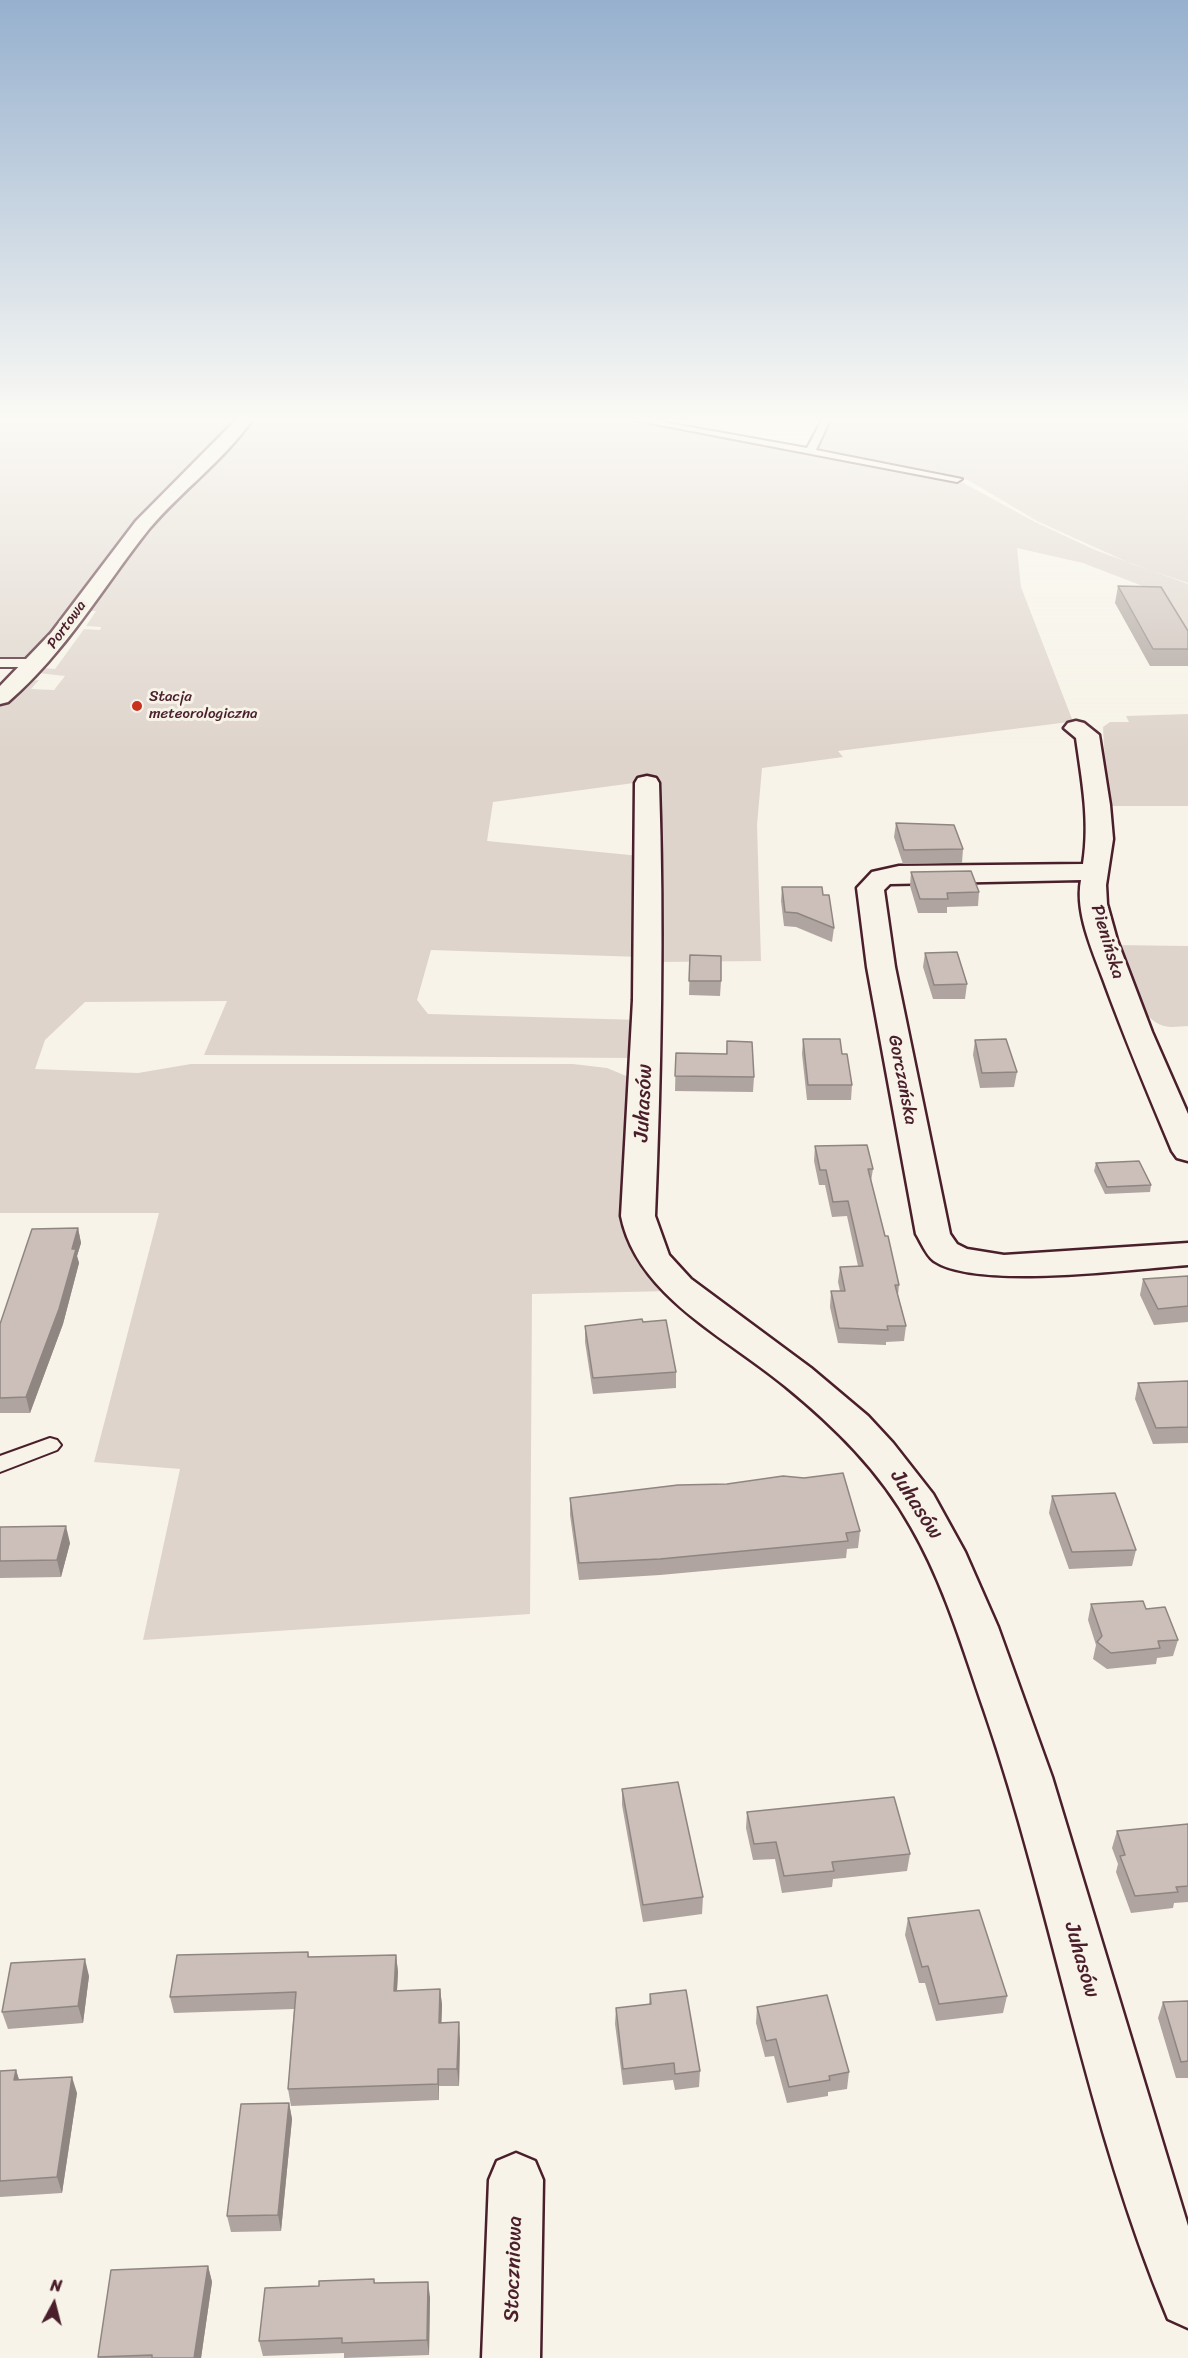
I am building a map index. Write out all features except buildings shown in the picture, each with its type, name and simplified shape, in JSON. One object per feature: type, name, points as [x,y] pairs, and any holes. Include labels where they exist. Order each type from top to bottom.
[{"type":"street","name":"Portowa","points":[[0,697],[39,663],[139,530]]},
{"type":"street","name":"Pienińska","points":[[1076,728],[1088,735],[1098,805],[1100,839],[1095,872],[1094,904],[1103,940],[1137,1032],[1188,1151]]},
{"type":"street","name":"Juhasów","points":[[647,783],[651,887],[647,1043],[638,1216],[641,1235],[659,1269],[678,1287],[829,1401],[871,1442],[909,1491],[956,1572],[1015,1731],[1132,2139],[1168,2253],[1188,2299]]},
{"type":"street","name":"Gorczańska","points":[[1095,872],[899,874],[881,878],[870,888],[883,978],[933,1234],[944,1251],[980,1264],[1004,1266],[1188,1254]]},
{"type":"street","name":"Stoczniowa","points":[[511,2358],[516,2180]]},
{"type":"lane","points":[[0,663],[39,663]]},
{"type":"lane","points":[[0,1464],[50,1445]]},
{"type":"shaded area","points":[[0,530],[144,530],[34,656],[0,661]]},
{"type":"shaded area","points":[[145,530],[1052,530],[1095,550],[1188,584],[1188,637],[1166,595],[1083,563],[1017,548],[1021,587],[1072,719],[1069,722],[838,751],[843,757],[762,768],[757,825],[761,961],[659,962],[641,782],[493,802],[487,841],[640,856],[641,957],[431,950],[417,1000],[428,1014],[640,1020],[633,1058],[204,1055],[227,1001],[85,1002],[45,1040],[35,1069],[138,1073],[191,1064],[573,1064],[607,1068],[636,1080],[632,1133],[671,1291],[532,1294],[530,1614],[143,1640],[180,1469],[94,1462],[159,1213],[0,1213],[0,704],[29,681],[39,680],[31,689],[54,690],[65,676],[38,673],[44,668],[55,669],[84,629],[100,630],[101,627],[86,626],[96,611],[84,611]]},
{"type":"shaded area","points":[[1057,530],[1188,530],[1188,583],[1132,564]]},
{"type":"shaded area","points":[[1188,714],[1188,806],[1107,806],[1103,727],[1110,722],[1129,722],[1126,716]]},
{"type":"shaded area","points":[[1112,945],[1188,946],[1188,1026],[1164,1026],[1146,1014],[1132,992]]},
{"type":"place","name":"Stacja meteorologiczna","points":[[137,706]]}]
